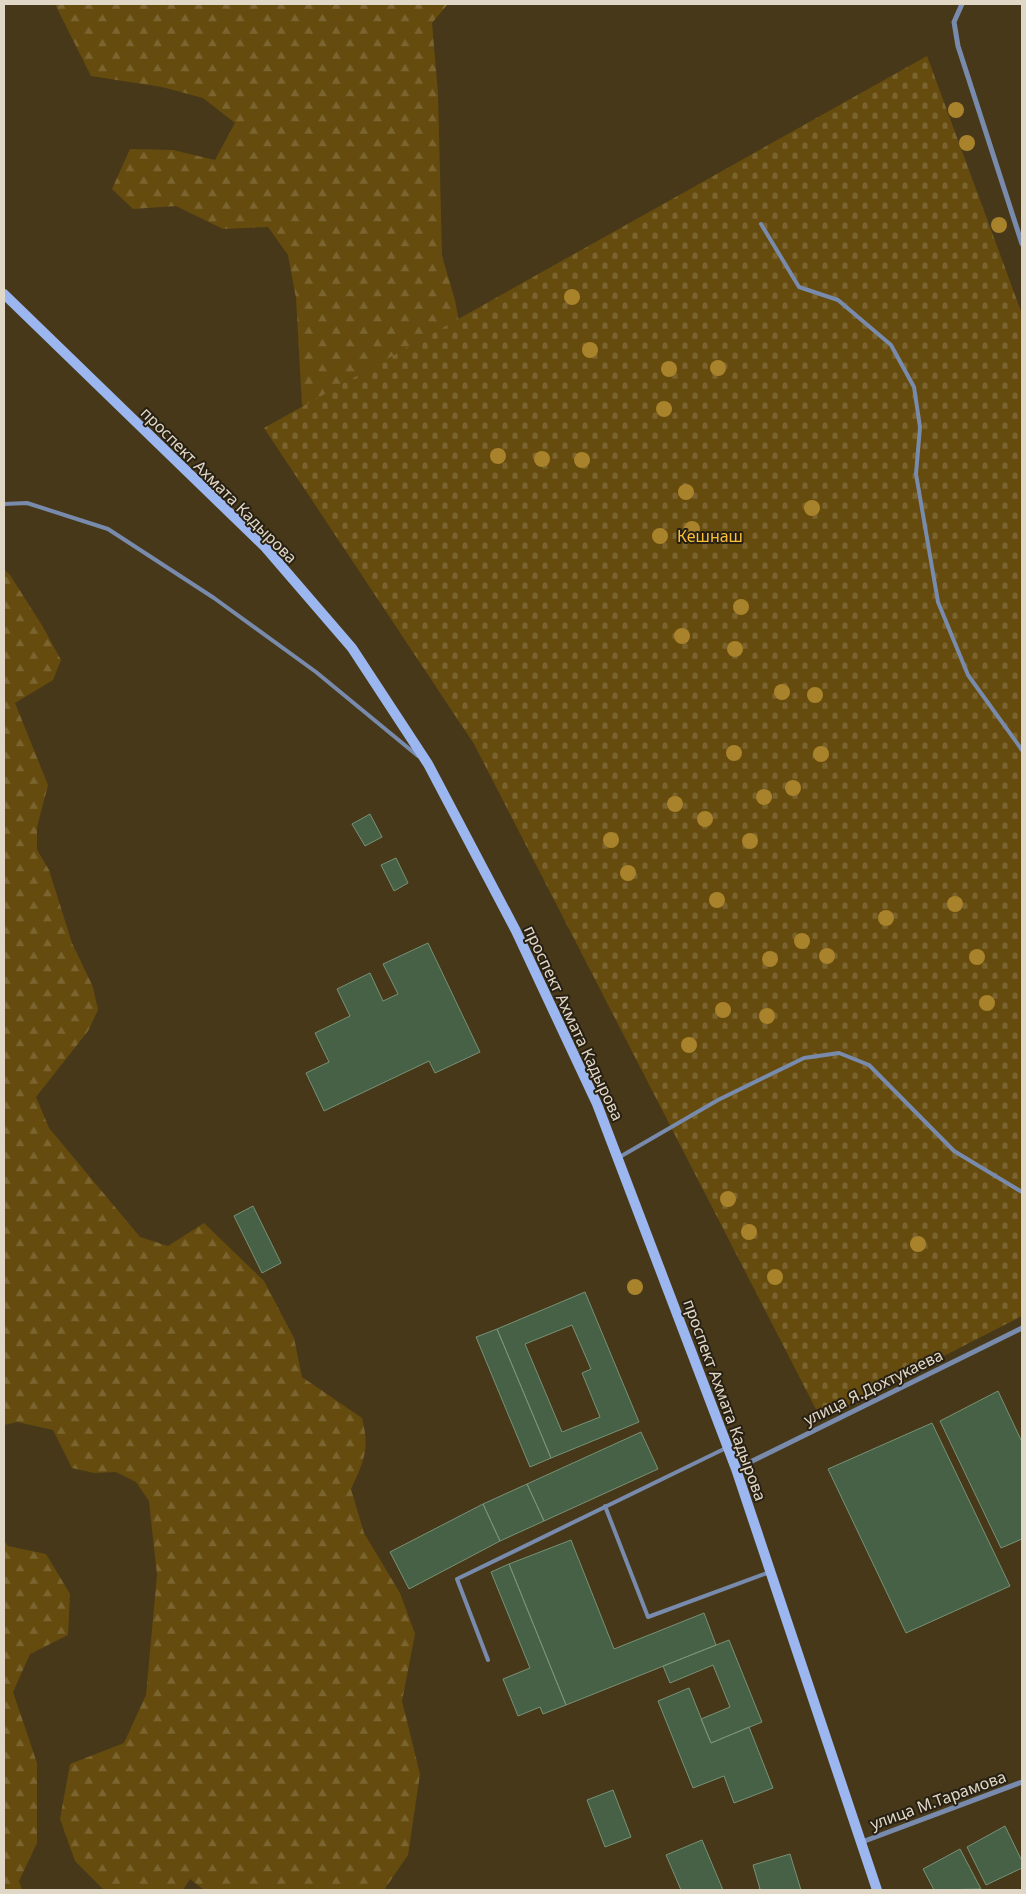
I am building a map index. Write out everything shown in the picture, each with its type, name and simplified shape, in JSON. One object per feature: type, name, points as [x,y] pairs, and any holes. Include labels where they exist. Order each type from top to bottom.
[{"type":"main road","name":"проспект Ахмата Кадырова","points":[[4,294],[265,547],[352,648],[428,764],[516,931],[597,1104],[736,1469],[877,1890]]},
{"type":"street","points":[[962,4],[954,22],[958,46],[1022,244]]},
{"type":"street","name":"улица Я.Дохтукаева","points":[[736,1469],[1022,1328]]},
{"type":"street","name":"улица М.Тарамова","points":[[862,1842],[1022,1782]]},
{"type":"lane","points":[[762,224],[799,288],[838,300],[891,345],[914,387],[920,427],[916,474],[938,602],[968,675],[1022,750]]},
{"type":"lane","points":[[4,504],[27,502],[108,529],[214,598],[316,672],[428,764]]},
{"type":"lane","points":[[618,1158],[718,1100],[804,1058],[839,1053],[868,1065],[954,1151],[1022,1192]]},
{"type":"lane","points":[[488,1660],[457,1579],[728,1447]]},
{"type":"lane","points":[[605,1506],[648,1618],[770,1572]]},
{"type":"green space","points":[[55,4],[448,4],[432,23],[438,93],[442,256],[455,300],[462,338],[341,422],[302,405],[296,298],[288,255],[268,227],[223,229],[176,206],[133,209],[112,189],[130,149],[173,150],[215,160],[235,123],[203,98],[162,87],[91,76]]},
{"type":"green space","name":"Кешнаш","points":[[927,56],[1022,314],[1022,1316],[821,1419],[474,744],[264,428]]},
{"type":"green space","points":[[4,569],[10,575],[43,627],[61,660],[53,680],[15,703],[48,785],[37,827],[37,850],[49,870],[72,943],[93,987],[98,1010],[88,1031],[36,1097],[49,1128],[140,1237],[168,1246],[204,1223],[264,1281],[294,1338],[302,1377],[362,1418],[365,1438],[364,1455],[351,1489],[364,1533],[400,1593],[415,1634],[402,1701],[420,1774],[408,1855],[384,1890],[204,1890],[190,1879],[183,1890],[104,1890],[75,1861],[60,1819],[70,1764],[124,1743],[146,1695],[157,1575],[149,1501],[136,1482],[116,1472],[94,1473],[72,1468],[53,1430],[17,1422],[4,1425]]},
{"type":"green space","points":[[4,1540],[8,1546],[46,1554],[70,1594],[68,1635],[30,1654],[13,1692],[37,1763],[37,1843],[19,1881],[22,1890],[4,1890]]},
{"type":"building","points":[[370,814],[382,837],[365,846],[352,824]]},
{"type":"building","points":[[396,858],[408,883],[394,891],[381,865]]},
{"type":"building","points":[[428,943],[480,1052],[435,1073],[429,1061],[324,1111],[306,1073],[329,1062],[315,1033],[350,1016],[337,989],[370,973],[383,1001],[398,994],[383,964]]},
{"type":"building","points":[[253,1206],[281,1263],[262,1273],[234,1216]]},
{"type":"building","points":[[585,1292],[639,1422],[551,1458],[497,1329]],"holes":[[[572,1325],[591,1369],[582,1373],[600,1417],[562,1432],[525,1344]]]},
{"type":"building","points":[[497,1329],[551,1458],[530,1467],[476,1337]]},
{"type":"building","points":[[998,1391],[1022,1442],[1022,1539],[1001,1548],[940,1421]]},
{"type":"building","points":[[932,1423],[1010,1586],[906,1633],[828,1469]]},
{"type":"building","points":[[641,1432],[658,1469],[544,1521],[527,1484]]},
{"type":"building","points":[[527,1484],[544,1521],[500,1541],[483,1504]]},
{"type":"building","points":[[483,1504],[500,1541],[409,1589],[390,1552]]},
{"type":"building","points":[[571,1540],[614,1649],[704,1613],[716,1645],[566,1705],[509,1564]]},
{"type":"building","points":[[509,1564],[566,1705],[543,1714],[540,1707],[518,1716],[503,1679],[530,1668],[491,1572]]},
{"type":"building","points":[[729,1640],[762,1722],[711,1743],[701,1719],[730,1707],[713,1665],[670,1683],[663,1666]]},
{"type":"building","points":[[689,1688],[711,1743],[749,1727],[773,1788],[734,1803],[724,1776],[693,1788],[658,1701]]},
{"type":"building","points":[[613,1790],[631,1837],[605,1847],[587,1800]]},
{"type":"building","points":[[1005,1826],[1022,1861],[1022,1868],[986,1885],[967,1847]]},
{"type":"building","points":[[702,1840],[723,1890],[681,1890],[666,1855]]},
{"type":"building","points":[[960,1849],[981,1889],[934,1890],[923,1869]]},
{"type":"building","points":[[790,1854],[801,1890],[756,1890],[760,1889],[753,1865]]}]
